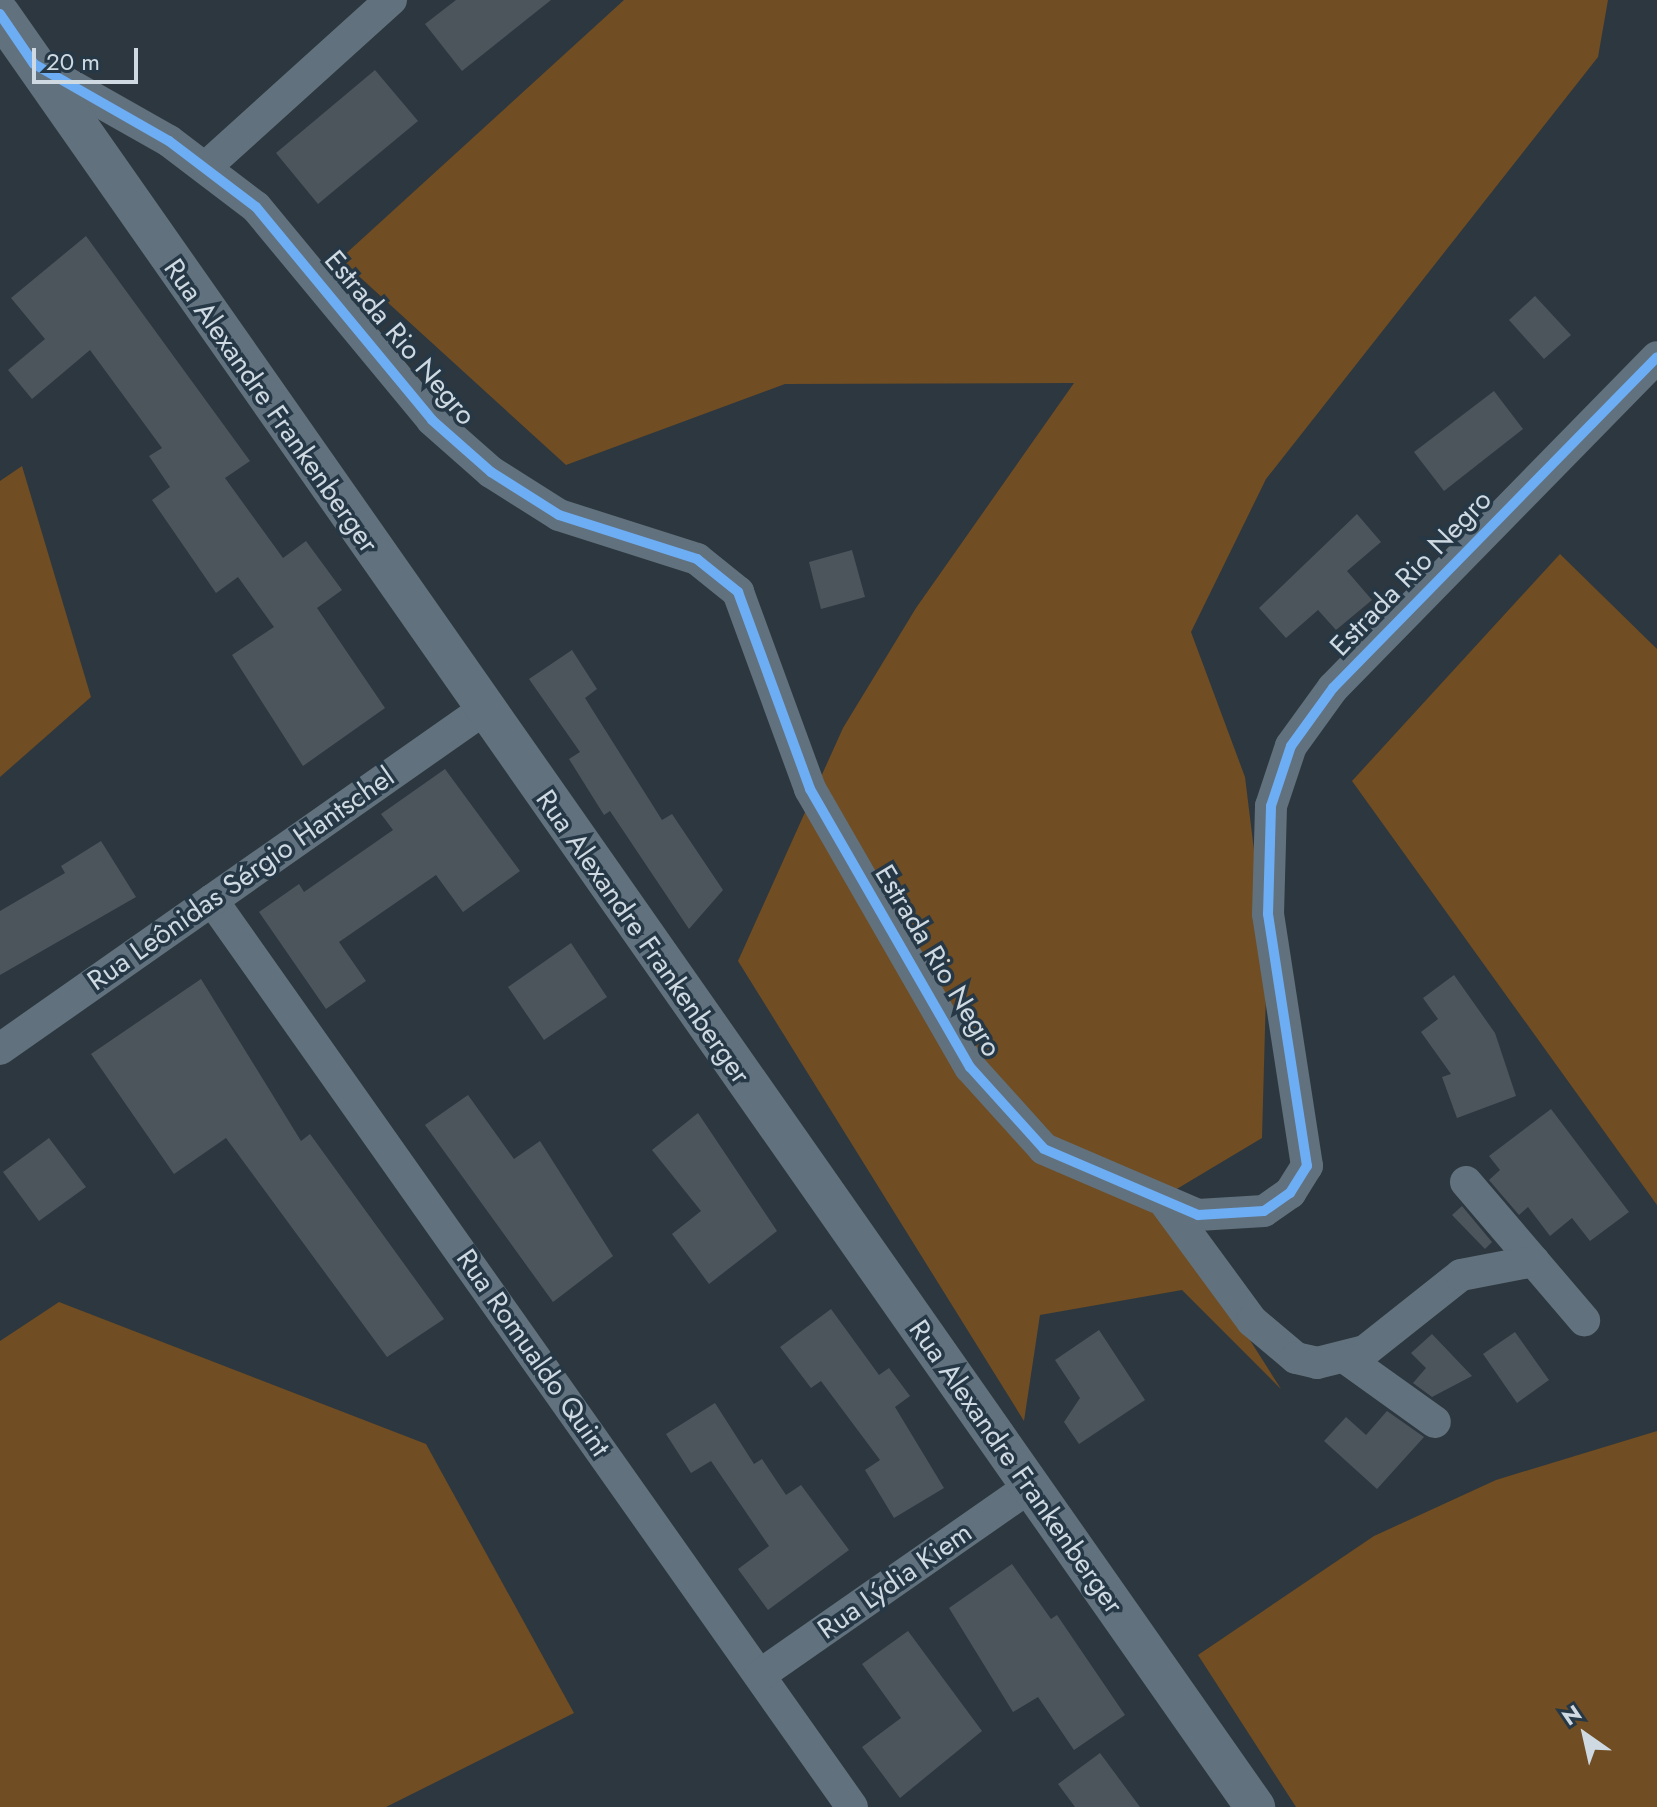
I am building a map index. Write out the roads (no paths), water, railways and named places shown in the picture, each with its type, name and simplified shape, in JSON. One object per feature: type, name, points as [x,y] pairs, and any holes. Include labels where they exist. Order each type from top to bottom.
[{"type":"street","points":[[207,166],[391,0]]},
{"type":"street","name":"Estrada Rio Negro","points":[[0,14],[34,64],[207,166],[288,240],[460,448],[559,515],[697,559],[738,592],[810,789],[970,1067],[1044,1149],[1166,1204],[1198,1215],[1264,1211],[1290,1193],[1307,1166],[1268,914],[1271,806],[1291,746],[1333,688],[1657,357]]},
{"type":"street","name":"Rua Alexandre Frankenberger","points":[[34,64],[483,710],[1255,1807]]},
{"type":"street","name":"Rua Leônidas Sérgio Hantschel","points":[[0,1049],[483,710]]},
{"type":"street","name":"Rua Romualdo Quint","points":[[212,900],[852,1807]]},
{"type":"street","points":[[1466,1182],[1584,1320]]},
{"type":"street","points":[[1166,1204],[1252,1321],[1296,1358],[1347,1359],[1435,1422]]},
{"type":"street","points":[[1347,1359],[1461,1275],[1534,1261]]},
{"type":"street","name":"Rua Lýdia Kiem","points":[[760,1675],[1029,1487]]}]
